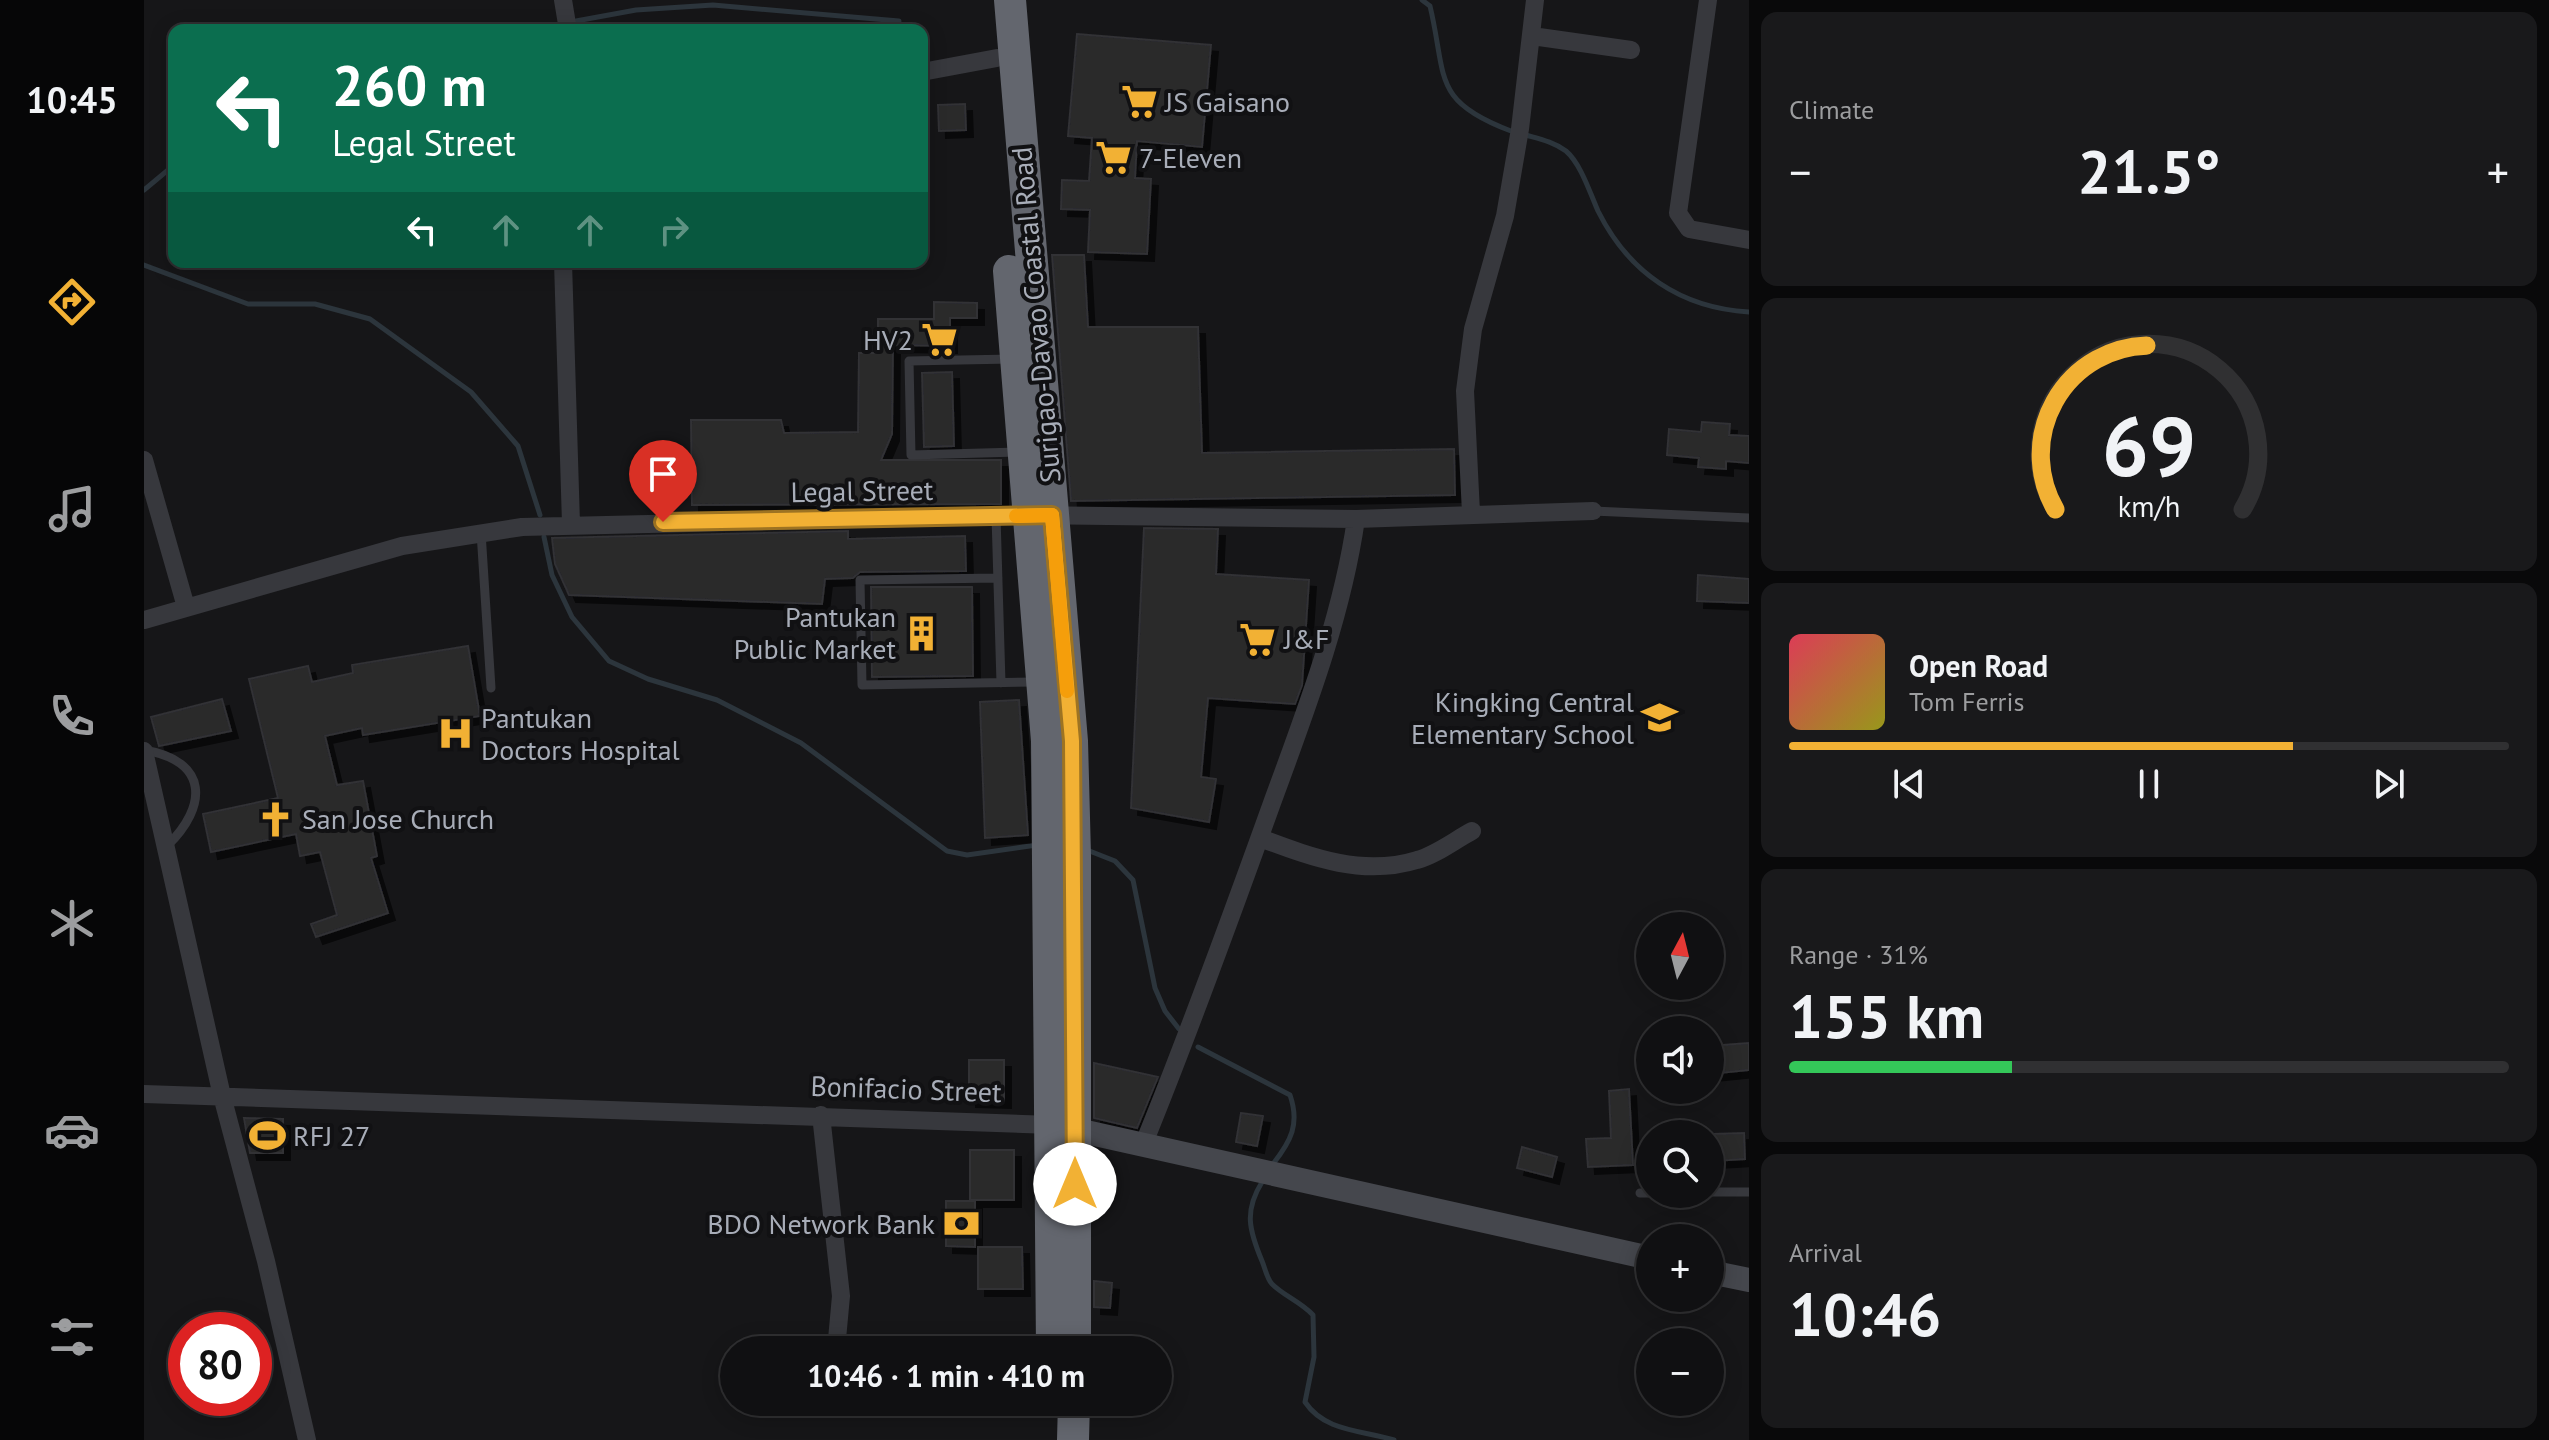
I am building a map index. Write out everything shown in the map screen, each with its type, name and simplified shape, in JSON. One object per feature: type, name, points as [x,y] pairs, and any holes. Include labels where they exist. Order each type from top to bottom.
[{"type":"highway","name":"Surigao-Davao Coastal Road","points":[[992,0],[1005,77],[1016,223],[1025,516],[1072,741],[1063,855],[1064,1300],[1072,1336]]},
{"type":"highway","name":"Surigao-Davao Coastal Road","points":[[1005,77],[1010,0]]},
{"type":"highway","name":"Surigao-Davao Coastal Road","points":[[1016,223],[1015,359],[1025,516],[1063,855]]},
{"type":"highway","name":"Surigao-Davao Coastal Road","points":[[1055,1336],[1064,1300]]},
{"type":"highway","points":[[1052,1416],[1052,1440]]},
{"type":"highway","points":[[1073,1440],[1074,1416]]},
{"type":"street","points":[[563,0],[567,24]]},
{"type":"street","points":[[1471,513],[1465,391],[1471,344],[1505,216],[1535,0]]},
{"type":"street","points":[[1708,0],[1678,213],[1689,229],[1749,240]]},
{"type":"street","points":[[1532,36],[1631,50]]},
{"type":"street","points":[[928,72],[1005,77]]},
{"type":"street","points":[[563,268],[571,524]]},
{"type":"street","points":[[144,460],[186,607]]},
{"type":"street","name":"Legal Street","points":[[144,620],[402,546],[481,532],[571,524],[1025,516],[1356,519],[1593,511]]},
{"type":"street","points":[[1144,1143],[1189,1033],[1338,613],[1356,519]]},
{"type":"street","points":[[144,751],[222,1096],[266,1261],[307,1440]]},
{"type":"street","points":[[1260,838],[1315,859],[1348,866],[1387,867],[1420,860],[1472,831]]},
{"type":"street","name":"Bonifacio Street","points":[[144,1094],[821,1115],[1064,1126],[1636,1255]]},
{"type":"street","points":[[821,1115],[841,1296],[837,1336]]},
{"type":"street","points":[[1724,1275],[1749,1280]]},
{"type":"lane","points":[[1015,359],[909,361],[911,455],[1022,452]]},
{"type":"lane","points":[[1593,511],[1749,518]]},
{"type":"lane","points":[[1001,683],[998,578],[1025,516]]},
{"type":"lane","points":[[481,532],[491,688]]},
{"type":"lane","points":[[998,578],[860,580],[862,685],[1042,682]]},
{"type":"lane","points":[[144,751],[177,760],[195,786],[193,816],[167,846]]},
{"type":"lane","points":[[1724,1192],[1749,1192]]},
{"type":"building","name":"JS Gaisano","points":[[1077,34],[1211,45],[1202,147],[1137,141],[1135,178],[1151,179],[1147,254],[1088,252],[1090,210],[1061,209],[1062,180],[1089,181],[1092,138],[1068,136]]},
{"type":"building","points":[[965,104],[966,130],[939,131],[938,105]]},
{"type":"building","points":[[1052,255],[1084,255],[1088,327],[1198,327],[1202,453],[1454,449],[1455,495],[1071,501]]},
{"type":"building","points":[[934,302],[977,303],[977,318],[950,318],[950,346],[893,345],[892,434],[881,460],[1001,460],[1001,504],[692,505],[691,420],[781,420],[784,433],[858,432],[859,353],[878,353],[878,319],[934,319]]},
{"type":"building","points":[[952,372],[954,446],[924,447],[922,373]]},
{"type":"building","points":[[1702,422],[1730,424],[1729,435],[1749,436],[1749,463],[1726,461],[1726,469],[1698,467],[1699,458],[1667,455],[1669,429],[1701,432]]},
{"type":"building","points":[[1144,528],[1218,529],[1216,574],[1309,580],[1302,685],[1295,704],[1208,698],[1201,777],[1216,779],[1209,822],[1131,808]]},
{"type":"building","points":[[848,531],[848,539],[965,536],[966,571],[860,572],[853,578],[825,579],[822,604],[569,595],[555,564],[552,538]]},
{"type":"building","points":[[1698,575],[1749,579],[1749,603],[1697,601]]},
{"type":"building","name":"Pantukan Public Market","points":[[871,587],[972,587],[973,676],[872,677]]},
{"type":"building","points":[[468,646],[480,716],[363,735],[362,728],[325,736],[337,785],[363,781],[377,856],[371,858],[388,913],[316,937],[311,924],[337,915],[320,852],[300,856],[296,834],[211,852],[203,814],[278,798],[249,679],[308,666],[312,682],[353,673],[352,665]]},
{"type":"building","points":[[222,699],[231,731],[159,746],[151,717]]},
{"type":"building","points":[[1019,700],[1028,835],[985,838],[980,702]]},
{"type":"building","points":[[1749,1043],[1749,1070],[1724,1073],[1724,1045]]},
{"type":"building","points":[[969,1060],[1004,1060],[1004,1101],[969,1100]]},
{"type":"building","points":[[1094,1063],[1158,1077],[1137,1128],[1094,1118]]},
{"type":"building","points":[[1629,1089],[1633,1165],[1588,1167],[1586,1139],[1611,1138],[1609,1091]]},
{"type":"building","points":[[1241,1113],[1263,1116],[1257,1146],[1236,1142]]},
{"type":"building","points":[[244,1118],[283,1119],[283,1153],[250,1153]]},
{"type":"building","points":[[1744,1133],[1745,1159],[1724,1160],[1724,1134]]},
{"type":"building","points":[[1522,1147],[1557,1157],[1552,1177],[1517,1168]]},
{"type":"building","points":[[970,1150],[1014,1150],[1014,1200],[970,1200]]},
{"type":"building","name":"BDO Network Bank","points":[[946,1201],[975,1201],[975,1247],[946,1246]]},
{"type":"building","points":[[978,1247],[1022,1247],[1023,1289],[978,1289]]},
{"type":"building","points":[[1094,1281],[1112,1283],[1110,1308],[1094,1307]]},
{"type":"waterway","points":[[1422,0],[1430,6],[1442,69],[1455,97],[1485,120],[1511,131]]},
{"type":"waterway","points":[[576,21],[636,10],[713,5],[899,21]]},
{"type":"waterway","points":[[1526,135],[1566,151],[1581,171],[1611,233],[1641,269],[1680,295],[1724,309],[1749,312]]},
{"type":"waterway","points":[[144,190],[168,170]]},
{"type":"waterway","points":[[144,265],[248,304],[315,304],[370,319],[471,392],[518,446],[540,515]]},
{"type":"waterway","points":[[544,537],[552,575],[572,617],[609,661],[648,679],[717,700],[801,743],[947,851],[967,855],[1037,845]]},
{"type":"waterway","points":[[1087,850],[1115,861],[1133,880],[1155,988],[1165,1011],[1179,1029]]},
{"type":"waterway","points":[[1198,1047],[1290,1095],[1294,1124],[1285,1148],[1273,1164]]},
{"type":"waterway","points":[[1262,1182],[1256,1192],[1250,1221],[1267,1276],[1277,1288],[1313,1315],[1314,1357],[1305,1402],[1313,1412],[1334,1425],[1394,1440]]},
{"type":"slow traffic","points":[[1016,516],[1052,515],[1067,691]]},
{"type":"place","name":"JS Gaisano","points":[[1139,102]]},
{"type":"place","name":"7-Eleven","points":[[1113,158]]},
{"type":"place","name":"HV2","points":[[939,340]]},
{"type":"place","name":"Pantukan Public Market","points":[[922,633]]},
{"type":"place","name":"J&F","points":[[1258,639]]},
{"type":"place","name":"Kingking Central Elementary School","points":[[1660,718]]},
{"type":"place","name":"Pantukan Doctors Hospital","points":[[455,734]]},
{"type":"place","name":"San Jose Church","points":[[276,819]]},
{"type":"place","name":"RFJ 27","points":[[267,1136]]},
{"type":"place","name":"BDO Network Bank","points":[[961,1224]]},
{"type":"route","points":[[663,522],[1052,515],[1072,741],[1075,1184]]}]
